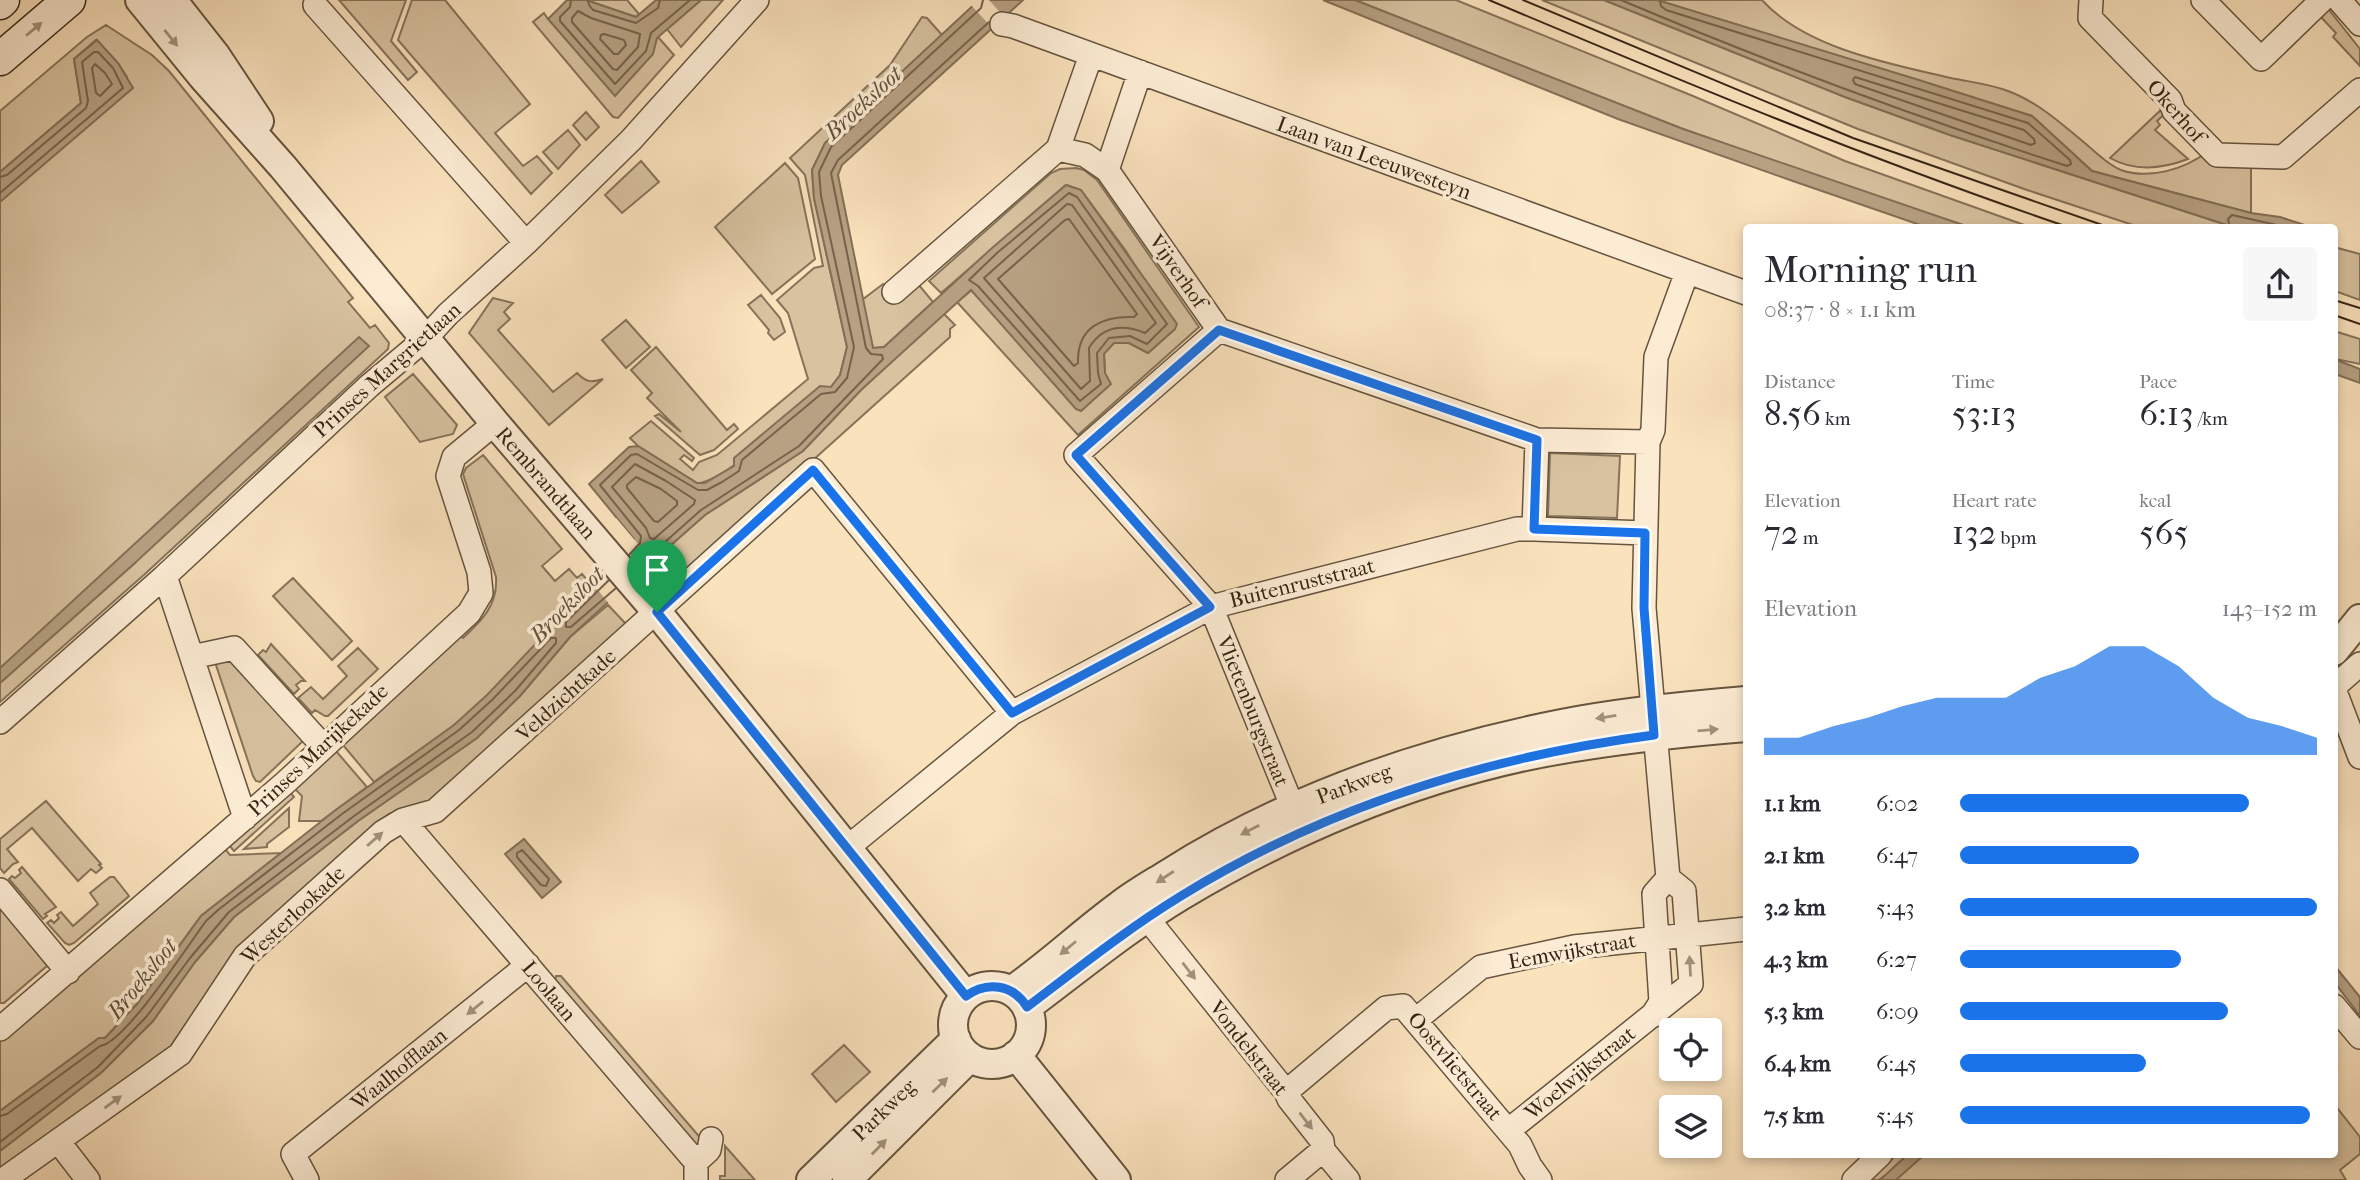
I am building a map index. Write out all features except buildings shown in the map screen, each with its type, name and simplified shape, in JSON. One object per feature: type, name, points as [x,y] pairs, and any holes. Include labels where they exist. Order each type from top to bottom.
[{"type":"main road","points":[[0,59],[69,0]]},
{"type":"street","name":"Rembrandtlaan","points":[[140,0],[201,76],[283,167],[495,423],[650,604],[966,996]]},
{"type":"street","name":"Rembrandtlaan","points":[[172,0],[233,78],[257,116],[283,167]]},
{"type":"street","name":"Prinses Margrietlaan","points":[[0,722],[164,576],[369,386],[425,339],[448,314],[526,243],[631,140],[757,0]]},
{"type":"street","name":"Okerhof","points":[[2091,0],[2090,18],[2170,100],[2174,111],[2217,155],[2283,157],[2360,90]]},
{"type":"street","points":[[2203,0],[2261,59],[2322,0]]},
{"type":"street","points":[[2340,0],[2360,24]]},
{"type":"street","points":[[315,5],[526,243]]},
{"type":"street","name":"Laan van Leeuwesteyn","points":[[1002,24],[1743,292]]},
{"type":"street","points":[[894,292],[1058,149],[1091,54]]},
{"type":"street","points":[[1107,170],[1140,72]]},
{"type":"street","name":"Vijverhof","points":[[1058,149],[1085,155],[1107,170],[1219,330],[1076,455]]},
{"type":"street","points":[[1687,272],[1656,357],[1653,430],[1648,442],[1644,608],[1668,878],[1684,891],[1689,934]]},
{"type":"street","points":[[1219,330],[1537,440],[1648,442]]},
{"type":"street","name":"Prinses Marijkekade","points":[[0,1029],[245,818],[469,613],[481,593],[479,572],[448,476],[454,457],[495,423]]},
{"type":"street","points":[[1534,529],[1537,440]]},
{"type":"street","name":"Vlietenburgstraat","points":[[1076,455],[1210,607],[1293,808]]},
{"type":"street","name":"Veldzichtkade","points":[[403,820],[435,811],[650,604],[813,470],[1012,713]]},
{"type":"street","name":"Buitenruststraat","points":[[846,848],[1012,713],[1210,607],[1517,529],[1645,533]]},
{"type":"street","points":[[164,576],[245,818]]},
{"type":"street","points":[[2338,617],[2360,611]]},
{"type":"street","points":[[2338,646],[2360,619]]},
{"type":"street","points":[[192,657],[234,648],[323,746]]},
{"type":"street","points":[[2338,684],[2360,664]]},
{"type":"street","points":[[2338,699],[2360,757]]},
{"type":"street","name":"Parkweg","points":[[1019,999],[1229,868],[1303,832],[1390,797],[1460,773],[1653,722],[1743,702]]},
{"type":"street","name":"Parkweg","points":[[1019,999],[1041,971],[1120,905],[1210,850],[1293,808],[1391,769],[1474,744],[1564,723],[1653,722],[1743,727]]},
{"type":"street","name":"Loolaan","points":[[403,820],[528,965],[696,1171],[709,1150],[710,1139]]},
{"type":"street","name":"Westerlookade","points":[[3,1180],[180,1054],[245,956],[383,832],[403,820]]},
{"type":"street","points":[[1652,1016],[1661,1002],[1654,894],[1668,878]]},
{"type":"street","points":[[0,890],[68,972]]},
{"type":"street","name":"Vondelstraat","points":[[1147,918],[1286,1092],[1322,1141],[1323,1150],[1348,1180]]},
{"type":"street","name":"Eemwijkstraat","points":[[1417,1019],[1481,967],[1574,947],[1743,929]]},
{"type":"street","name":"Woelwijkstraat","points":[[1509,1130],[1691,984],[1689,934]]},
{"type":"street","name":"Waalhofflaan","points":[[307,1180],[293,1154],[528,965]]},
{"type":"street","points":[[987,986],[1003,988],[1019,999],[1030,1015],[1030,1033],[1023,1049],[1001,1063],[985,1063],[963,1048],[954,1030],[955,1012],[966,996],[987,986]]},
{"type":"street","name":"Oostvlietstraat","points":[[1286,1092],[1386,1008],[1403,1006],[1417,1019],[1509,1130],[1540,1180]]},
{"type":"street","points":[[2338,1011],[2360,1037]]},
{"type":"street","name":"Parkweg","points":[[811,1180],[963,1048]]},
{"type":"street","name":"Parkweg","points":[[847,1180],[911,1114],[963,1048]]},
{"type":"street","points":[[1016,1055],[1116,1180]]},
{"type":"street","points":[[58,1142],[88,1180]]},
{"type":"street","points":[[1287,1180],[1323,1150]]},
{"type":"street","points":[[1854,1180],[1877,1158]]},
{"type":"shaded area","points":[[339,0],[406,0],[391,41],[417,72],[408,80]]},
{"type":"shaded area","points":[[412,0],[445,0],[530,104],[495,133],[523,166],[537,156],[552,173],[531,194],[398,40]]},
{"type":"shaded area","points":[[586,0],[627,0],[639,14],[636,17]]},
{"type":"shaded area","points":[[701,0],[723,0],[681,47],[667,29]]},
{"type":"shaded area","points":[[1355,0],[1456,0],[1845,161],[2022,224],[1960,224],[1683,129]]},
{"type":"shaded area","points":[[1542,0],[1604,0],[1845,97],[1950,135],[2224,224],[2130,224],[1858,129]]},
{"type":"shaded area","points":[[1657,0],[1762,0],[1780,17],[1801,30],[1850,52],[1902,67],[1994,87],[2030,101],[2121,170],[2143,174],[2166,171],[2178,168],[2207,152],[2251,163],[2251,213],[2092,171],[2032,116]]},
{"type":"shaded area","points":[[2326,6],[2360,49],[2360,66],[2333,37],[2336,33],[2318,14]]},
{"type":"shaded area","points":[[544,13],[548,19],[658,37],[674,55],[618,118],[613,117],[533,22]]},
{"type":"shaded area","points":[[922,17],[927,18],[942,35],[825,143],[812,170],[814,198],[847,347],[840,375],[831,387],[744,458],[709,480],[697,483],[638,446],[630,438],[651,421],[694,458],[692,461],[684,455],[680,459],[693,470],[699,462],[717,455],[808,379],[788,313],[777,300],[814,268],[823,266],[805,175],[790,158],[890,65]]},
{"type":"shaded area","points":[[106,25],[152,55],[169,71],[353,298],[348,302],[370,328],[375,325],[389,343],[388,349],[146,573],[0,702],[0,683],[136,562],[0,677],[0,186],[127,77],[96,40],[74,59],[81,103],[0,172],[0,111],[87,37]]},
{"type":"shaded area","points":[[2164,107],[2168,111],[2157,121],[2160,125],[2155,130],[2188,159],[2149,168],[2110,158]]},
{"type":"shaded area","points":[[586,112],[599,127],[586,140],[573,125]]},
{"type":"shaded area","points":[[568,130],[580,145],[558,169],[543,152]]},
{"type":"shaded area","points":[[641,161],[659,182],[622,213],[605,195]]},
{"type":"shaded area","points":[[785,163],[798,178],[815,259],[772,294],[715,227]]},
{"type":"shaded area","points":[[1060,169],[1084,170],[1097,180],[1199,327],[1078,435],[957,302],[972,290],[1076,409],[1105,373],[1104,353],[1114,343],[1129,343],[1148,353],[1175,329],[1126,251],[1081,190],[1066,185],[941,293],[929,281],[1051,173]]},
{"type":"shaded area","points":[[2338,248],[2360,254],[2360,300],[2338,292]]},
{"type":"shaded area","points":[[883,284],[898,300],[919,285],[933,302],[884,347],[873,348],[862,300]]},
{"type":"shaded area","points":[[761,295],[780,318],[785,332],[774,340],[748,305]]},
{"type":"shaded area","points":[[493,298],[513,303],[504,312],[510,319],[498,330],[553,392],[577,373],[589,381],[603,379],[549,425],[469,333]]},
{"type":"shaded area","points":[[943,313],[955,325],[950,329],[950,337],[674,585],[654,560],[705,515],[803,451],[861,390]]},
{"type":"shaded area","points":[[626,320],[650,347],[626,368],[602,340]]},
{"type":"shaded area","points":[[2338,332],[2360,339],[2360,364],[2338,360]]},
{"type":"shaded area","points":[[656,347],[727,430],[734,424],[738,429],[714,450],[700,455],[655,416],[659,414],[681,432],[647,398],[652,393],[631,370]]},
{"type":"shaded area","points":[[413,374],[457,425],[453,434],[420,442],[385,397]]},
{"type":"shaded area","points":[[1550,453],[1620,456],[1617,518],[1548,516]]},
{"type":"shaded area","points":[[483,455],[562,549],[542,566],[555,581],[569,569],[577,578],[582,574],[593,587],[473,709],[374,782],[342,741],[458,634],[463,638],[482,618],[494,596],[496,577],[463,474],[466,468]]},
{"type":"shaded area","points":[[293,578],[352,641],[332,660],[273,596]]},
{"type":"shaded area","points":[[608,605],[627,625],[429,803],[389,814],[237,949],[169,1049],[0,1170],[0,1151],[102,1072],[153,1021],[195,962],[234,917],[358,821],[477,738],[520,696],[570,637]]},
{"type":"shaded area","points":[[271,644],[305,681],[296,685],[299,689],[294,694],[258,655],[263,650],[266,652]]},
{"type":"shaded area","points":[[358,648],[378,669],[328,716],[315,710],[312,713],[298,698],[311,687],[323,699],[347,676],[338,666]]},
{"type":"shaded area","points":[[225,658],[231,661],[304,740],[260,782],[253,776],[215,662]]},
{"type":"shaded area","points":[[336,751],[367,787],[321,821],[299,821],[302,796],[293,787]]},
{"type":"shaded area","points":[[289,791],[294,797],[234,851],[229,845]]},
{"type":"shaded area","points":[[46,801],[101,864],[99,865],[102,868],[96,873],[91,869],[78,881],[32,828],[7,849],[18,862],[4,873],[0,868],[0,839]]},
{"type":"shaded area","points":[[289,808],[289,827],[267,844],[267,847],[244,849]]},
{"type":"shaded area","points":[[225,849],[230,855],[281,853],[201,916],[137,1004],[105,1038],[99,1038],[0,1111],[0,1040]]},
{"type":"shaded area","points":[[22,867],[56,907],[45,914],[47,916],[43,919],[9,879],[21,873],[19,870]]},
{"type":"shaded area","points":[[110,877],[114,877],[129,896],[74,943],[65,943],[47,923],[51,920],[54,923],[61,912],[73,926],[98,904],[90,893]]},
{"type":"shaded area","points":[[0,903],[48,965],[4,1003],[0,1003]]},
{"type":"shaded area","points":[[556,976],[561,976],[704,1142],[697,1147],[555,981]]},
{"type":"shaded area","points":[[844,1045],[870,1072],[836,1102],[812,1074]]},
{"type":"shaded area","points":[[2338,1109],[2360,1137],[2360,1154],[2340,1170],[2346,1180],[1888,1180],[1884,1176],[1879,1180],[1870,1180],[1893,1158],[2338,1158]]},
{"type":"shaded area","points":[[725,1146],[755,1180],[720,1180],[720,1176],[725,1176]]},
{"type":"water","points":[[567,0],[586,0],[636,17],[656,0],[701,0],[657,38],[653,54],[615,96],[548,19]]},
{"type":"water","points":[[979,0],[1023,0],[842,165],[838,175],[873,348],[884,347],[992,248],[1066,185],[1081,190],[1177,324],[1175,329],[1148,353],[1129,343],[1114,343],[1104,354],[1105,373],[1111,384],[1081,411],[1076,409],[971,290],[861,390],[803,451],[705,515],[654,560],[570,637],[520,696],[477,738],[358,821],[234,917],[195,962],[153,1021],[102,1072],[0,1151],[0,1111],[99,1038],[105,1038],[137,1004],[201,916],[337,809],[454,725],[593,587],[634,539],[589,484],[629,447],[638,446],[697,483],[705,483],[734,466],[734,458],[820,386],[831,387],[840,375],[847,347],[814,198],[812,170],[825,143]]},
{"type":"water","points":[[1323,0],[1355,0],[1683,129],[1960,224],[1917,224],[1618,119]]},
{"type":"water","points":[[1604,0],[1657,0],[2032,116],[2092,171],[2302,224],[2224,224],[1950,135],[1845,97]]},
{"type":"water","points":[[97,40],[118,63],[133,88],[0,202],[0,172],[81,103],[74,59]]},
{"type":"water","points":[[359,337],[369,346],[136,562],[0,683],[0,668]]},
{"type":"water","points":[[2338,361],[2360,369],[2360,383],[2338,375]]},
{"type":"water","points":[[524,839],[561,882],[542,898],[505,854]]},
{"type":"water","points":[[2338,970],[2360,997],[2360,1016],[2338,987]]},
{"type":"water","points":[[1904,1158],[1921,1158],[1896,1180],[1880,1180]]},
{"type":"pier","points":[[974,0],[989,0],[1007,20],[995,31],[970,4]]},
{"type":"pier","points":[[616,518],[655,564],[611,606],[592,583],[630,539],[614,519]]},
{"type":"tram line","points":[[1489,0],[1850,148],[2060,224]]},
{"type":"tram line","points":[[1523,0],[1853,138],[2100,224]]},
{"type":"tram line","points":[[2338,301],[2360,308]]},
{"type":"tram line","points":[[2338,316],[2360,324]]},
{"type":"route","points":[[1219,330],[1537,440],[1534,529],[1645,533],[1644,608],[1654,735],[1524,756],[1428,783],[1345,813],[1229,868],[1181,896],[1027,1007],[1016,994],[995,986],[979,988],[966,996],[657,612],[813,470],[1012,713],[1210,607],[1076,455],[1219,330]]},
{"type":"water label","name":"Broeksloot","points":[[863,103]]},
{"type":"water label","name":"Broeksloot","points":[[567,605]]},
{"type":"water label","name":"Broeksloot","points":[[142,979]]}]
